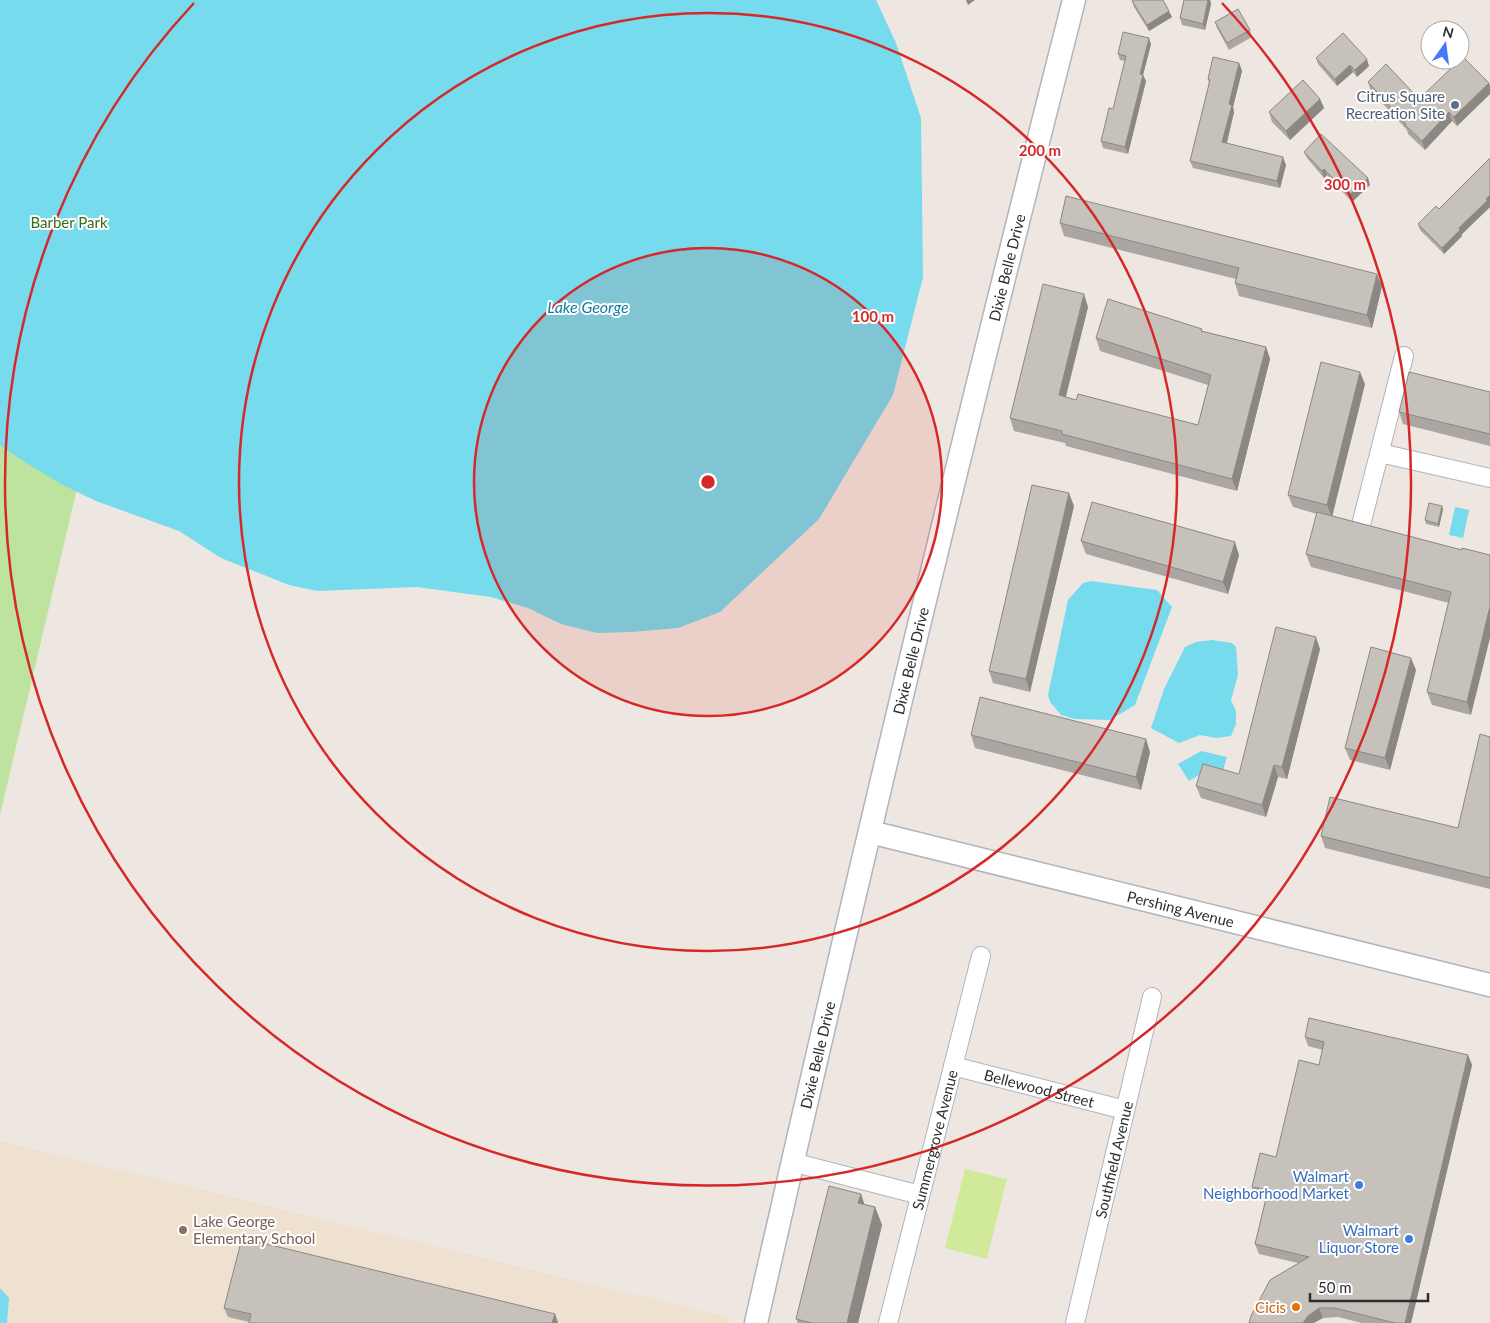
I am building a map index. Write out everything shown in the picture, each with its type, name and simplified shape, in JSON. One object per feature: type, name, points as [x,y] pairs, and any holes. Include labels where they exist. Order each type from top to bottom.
[{"type":"street","name":"Dixie Belle Drive","points":[[756,1323],[870,832],[1074,0]]},
{"type":"street","points":[[1362,521],[1404,356]]},
{"type":"street","points":[[1380,453],[1490,478]]},
{"type":"street","name":"Pershing Avenue","points":[[870,832],[1490,985]]},
{"type":"street","name":"Summergrove Avenue","points":[[888,1323],[981,956]]},
{"type":"street","name":"Southfield Avenue","points":[[1075,1323],[1152,997]]},
{"type":"street","name":"Bellewood Street","points":[[953,1066],[1125,1110]]},
{"type":"street","points":[[792,1162],[920,1195]]},
{"type":"shaded area","name":"Lake George Elementary School","points":[[0,1141],[731,1318],[730,1323],[0,1323]]},
{"type":"green space","name":"Barber Park","points":[[0,135],[152,171],[0,815]]},
{"type":"green space","points":[[965,1169],[1007,1179],[987,1259],[945,1248]]},
{"type":"water","name":"Lake George","points":[[0,0],[876,0],[896,43],[921,118],[923,277],[893,395],[819,519],[720,612],[678,628],[597,633],[561,624],[528,608],[491,597],[417,587],[317,591],[289,585],[221,558],[179,531],[96,501],[61,484],[0,445]]},
{"type":"water","points":[[1455,507],[1469,510],[1463,538],[1449,535]]},
{"type":"water","points":[[1091,581],[1157,590],[1172,607],[1135,705],[1110,720],[1075,719],[1061,715],[1050,702],[1048,695],[1068,600],[1083,583]]},
{"type":"water","points":[[1212,640],[1232,643],[1236,647],[1238,675],[1231,700],[1236,711],[1236,724],[1231,736],[1216,738],[1200,735],[1179,743],[1151,728],[1164,689],[1185,647],[1196,642]]},
{"type":"water","points":[[1201,751],[1227,757],[1221,777],[1204,772],[1189,781],[1178,764]]},
{"type":"water","points":[[0,1288],[9,1298],[7,1323],[0,1323]]},
{"type":"building","points":[[1133,0],[1163,0],[1169,11],[1147,25]]},
{"type":"building","points":[[1184,0],[1208,0],[1203,24],[1180,18]]},
{"type":"building","points":[[1238,9],[1250,30],[1227,43],[1215,22]]},
{"type":"building","points":[[1123,32],[1149,38],[1140,74],[1143,75],[1125,147],[1101,141],[1109,108],[1113,109],[1126,56],[1118,54]]},
{"type":"building","points":[[1343,33],[1367,59],[1355,70],[1350,65],[1335,79],[1316,58]]},
{"type":"building","points":[[1213,57],[1239,63],[1229,104],[1232,105],[1222,142],[1283,157],[1277,181],[1190,161],[1210,80],[1208,79]]},
{"type":"building","points":[[1386,64],[1419,99],[1449,70],[1470,70],[1470,64],[1489,83],[1454,117],[1449,112],[1422,141],[1405,125],[1368,82]]},
{"type":"building","points":[[1303,80],[1320,99],[1286,131],[1269,112]]},
{"type":"building","points":[[1321,134],[1368,178],[1349,195],[1324,169],[1322,171],[1304,152]]},
{"type":"building","points":[[1490,158],[1490,195],[1486,199],[1488,200],[1459,228],[1460,230],[1442,248],[1418,224],[1436,206],[1439,209]]},
{"type":"building","points":[[1066,196],[1377,274],[1367,315],[1235,283],[1239,268],[1060,223]]},
{"type":"building","points":[[1043,284],[1084,294],[1059,395],[1076,400],[1078,394],[1198,425],[1211,375],[1096,338],[1108,299],[1202,329],[1201,331],[1266,347],[1232,479],[1062,434],[1062,431],[1010,418]]},
{"type":"building","points":[[1321,362],[1360,372],[1327,505],[1288,495]]},
{"type":"building","points":[[1409,372],[1490,392],[1490,434],[1399,412]]},
{"type":"building","points":[[1032,485],[1069,493],[1026,679],[989,671]]},
{"type":"building","points":[[1092,502],[1235,542],[1223,582],[1081,541]]},
{"type":"building","points":[[1429,503],[1442,506],[1438,524],[1425,520]]},
{"type":"building","points":[[1317,512],[1462,550],[1462,548],[1490,555],[1490,606],[1467,702],[1427,692],[1451,592],[1306,554]]},
{"type":"building","points":[[1276,627],[1316,637],[1282,767],[1274,765],[1262,805],[1196,786],[1203,764],[1239,774]]},
{"type":"building","points":[[1371,647],[1411,658],[1385,758],[1345,748]]},
{"type":"building","points":[[980,697],[1146,739],[1136,777],[971,735]]},
{"type":"building","points":[[1480,734],[1490,737],[1490,878],[1321,836],[1330,797],[1458,828]]},
{"type":"building","points":[[1309,1018],[1468,1055],[1405,1323],[1395,1323],[1335,1308],[1319,1308],[1308,1316],[1303,1323],[1249,1323],[1270,1280],[1309,1257],[1255,1244],[1268,1190],[1252,1187],[1260,1153],[1276,1157],[1299,1060],[1319,1065],[1324,1042],[1305,1037]]},
{"type":"building","points":[[829,1186],[861,1194],[858,1203],[875,1207],[847,1323],[812,1323],[796,1319]]},
{"type":"building","points":[[242,1238],[555,1314],[552,1323],[249,1323],[251,1314],[224,1308]]},
{"type":"place","name":"Citrus Square Recreation Site","points":[[1455,105]]},
{"type":"place","name":"Walmart Neighborhood Market","points":[[1359,1185]]},
{"type":"place","name":"Lake George Elementary School","points":[[183,1230]]},
{"type":"place","name":"Walmart Liquor Store","points":[[1409,1239]]},
{"type":"place","name":"Cicis","points":[[1296,1307]]}]
